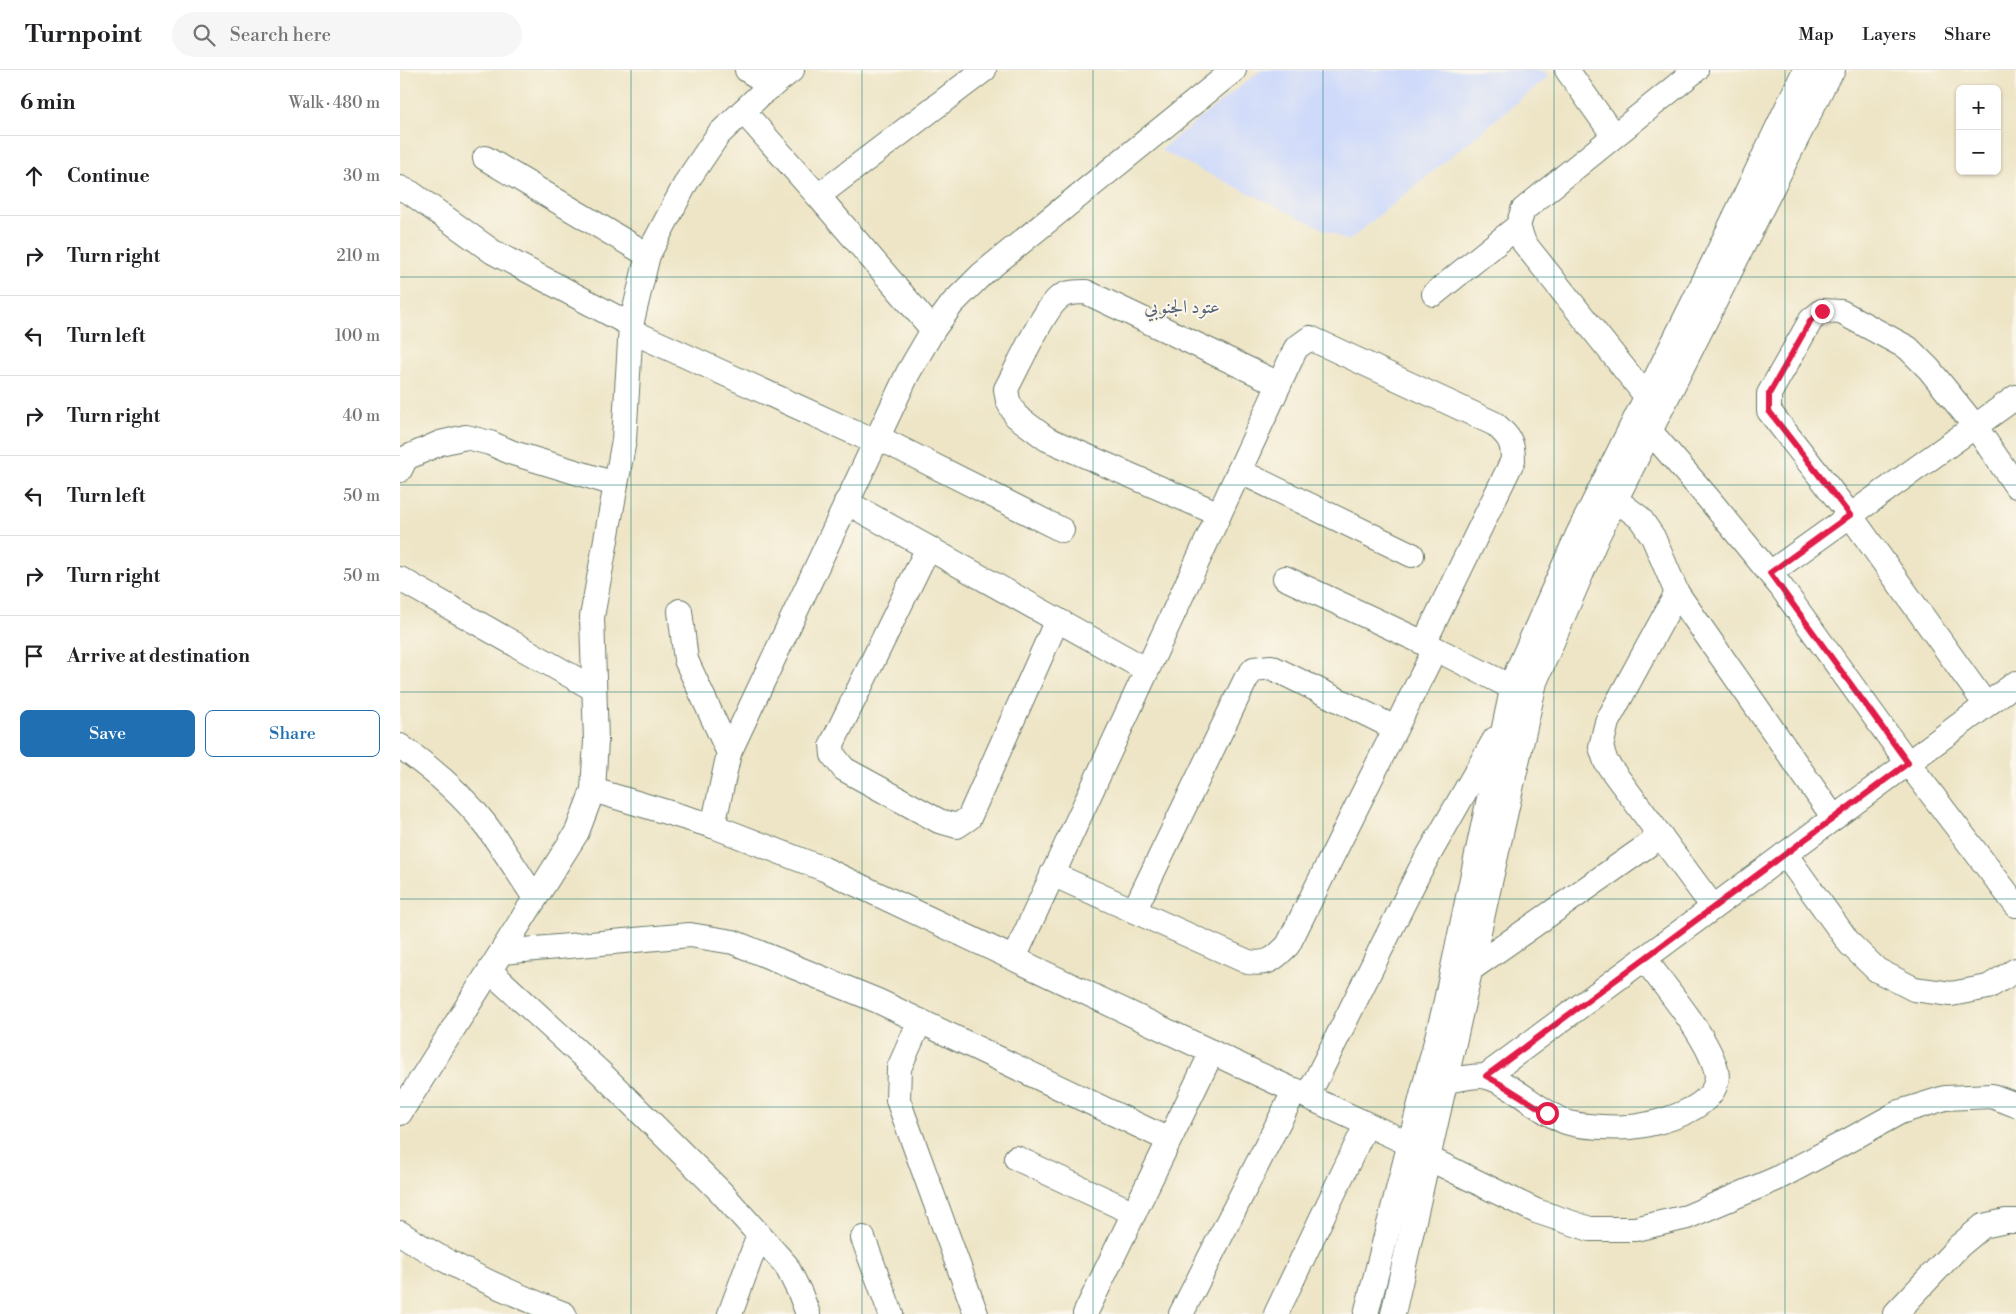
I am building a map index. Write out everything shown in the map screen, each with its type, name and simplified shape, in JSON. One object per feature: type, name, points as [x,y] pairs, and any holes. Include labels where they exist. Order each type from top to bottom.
[{"type":"street","points":[[747,70],[772,86]]},
{"type":"street","points":[[400,1113],[577,832],[593,790],[596,741],[592,617],[624,440],[631,328],[648,256],[687,180],[718,135],[792,70]]},
{"type":"street","points":[[818,196],[984,70]]},
{"type":"street","points":[[713,826],[728,753],[908,373],[933,330],[952,304],[982,274],[1234,70]]},
{"type":"street","points":[[1567,70],[1614,136]]},
{"type":"street","points":[[1434,294],[1518,226],[1523,210],[1696,70]]},
{"type":"street","points":[[1393,1314],[1422,1152],[1444,1010],[1515,676],[1578,534],[1711,267],[1805,70]]},
{"type":"street","points":[[1366,1314],[1445,1081],[1535,682],[1615,499],[1833,70]]},
{"type":"street","points":[[743,112],[933,330]]},
{"type":"street","points":[[485,158],[648,256]]},
{"type":"street","points":[[400,188],[493,252],[631,328],[876,440],[1062,530]]},
{"type":"street","points":[[1518,226],[1524,243],[1646,396]]},
{"type":"street","points":[[1219,514],[1047,439],[1016,416],[1008,401],[1006,389],[1047,312],[1060,297],[1074,292],[1086,292],[1279,384]]},
{"type":"street","points":[[1986,705],[1850,515],[1769,411],[1769,394],[1811,320],[1822,311],[1840,312],[1908,348],[1930,369],[1975,426],[2016,486]]},
{"type":"street","points":[[1014,958],[1052,874],[1296,348],[1310,338],[1495,424],[1506,434],[1513,444],[1513,460],[1429,646],[1395,728],[1288,944],[1276,956],[1263,964],[1248,962],[1052,874]]},
{"type":"street","points":[[1770,573],[2016,397]]},
{"type":"street","points":[[1650,432],[1770,573],[1908,763],[2016,905]]},
{"type":"street","points":[[400,470],[406,458],[440,442],[466,437],[616,484]]},
{"type":"street","points":[[1239,471],[1412,555]]},
{"type":"street","points":[[1615,499],[1640,518],[1653,537],[1677,593],[1834,818]]},
{"type":"street","points":[[846,502],[1147,670]]},
{"type":"street","points":[[928,548],[832,744],[833,755],[844,769],[939,821],[957,826],[968,818],[1057,620]]},
{"type":"street","points":[[1285,578],[1513,688]]},
{"type":"street","points":[[400,579],[594,689]]},
{"type":"street","points":[[1677,593],[1607,722],[1601,747],[1606,762],[1713,907]]},
{"type":"street","points":[[680,610],[686,660],[728,753]]},
{"type":"street","points":[[1134,911],[1246,679],[1254,669],[1271,667],[1395,728]]},
{"type":"street","points":[[1445,1081],[1486,1076],[2016,683]]},
{"type":"street","points":[[1181,1314],[1302,1093],[1420,870],[1506,721]]},
{"type":"street","points":[[400,746],[420,759],[457,792],[485,824],[535,898]]},
{"type":"street","points":[[593,790],[713,826],[824,869],[1302,1093],[1536,1211],[1590,1228],[1635,1229],[1687,1217],[1776,1179],[1900,1112],[1945,1098],[1992,1096],[2016,1104]]},
{"type":"street","points":[[1470,969],[1660,836]]},
{"type":"street","points":[[1784,854],[1850,944],[1877,970],[1914,989],[1951,994],[1988,987],[2016,970]]},
{"type":"street","points":[[496,961],[690,935],[733,942],[878,1001],[1169,1140]]},
{"type":"street","points":[[1486,1076],[1567,1123],[1630,1127],[1664,1120],[1699,1105],[1715,1089],[1716,1072],[1706,1044],[1644,958]]},
{"type":"street","points":[[496,961],[601,1072],[720,1191],[786,1265],[808,1314]]},
{"type":"street","points":[[920,1021],[898,1068],[898,1100],[976,1314]]},
{"type":"street","points":[[1084,1314],[1212,1052]]},
{"type":"street","points":[[1276,1314],[1366,1124]]},
{"type":"street","points":[[1016,1158],[1134,1213]]},
{"type":"street","points":[[1895,1314],[1959,1246],[1983,1226],[2016,1221]]},
{"type":"street","points":[[400,1233],[508,1292],[564,1314]]},
{"type":"street","points":[[730,1314],[759,1235]]},
{"type":"street","points":[[864,1238],[890,1314]]},
{"type":"shaded area","points":[[1261,70],[1542,70],[1548,77],[1348,241],[1160,150]]},
{"type":"district","name":"عتود الجنوبي","points":[[1182,306]]},
{"type":"route","points":[[1547,1113],[1486,1076],[1908,763],[1770,573],[1850,515],[1769,411],[1769,394],[1811,320],[1822,311]]}]
